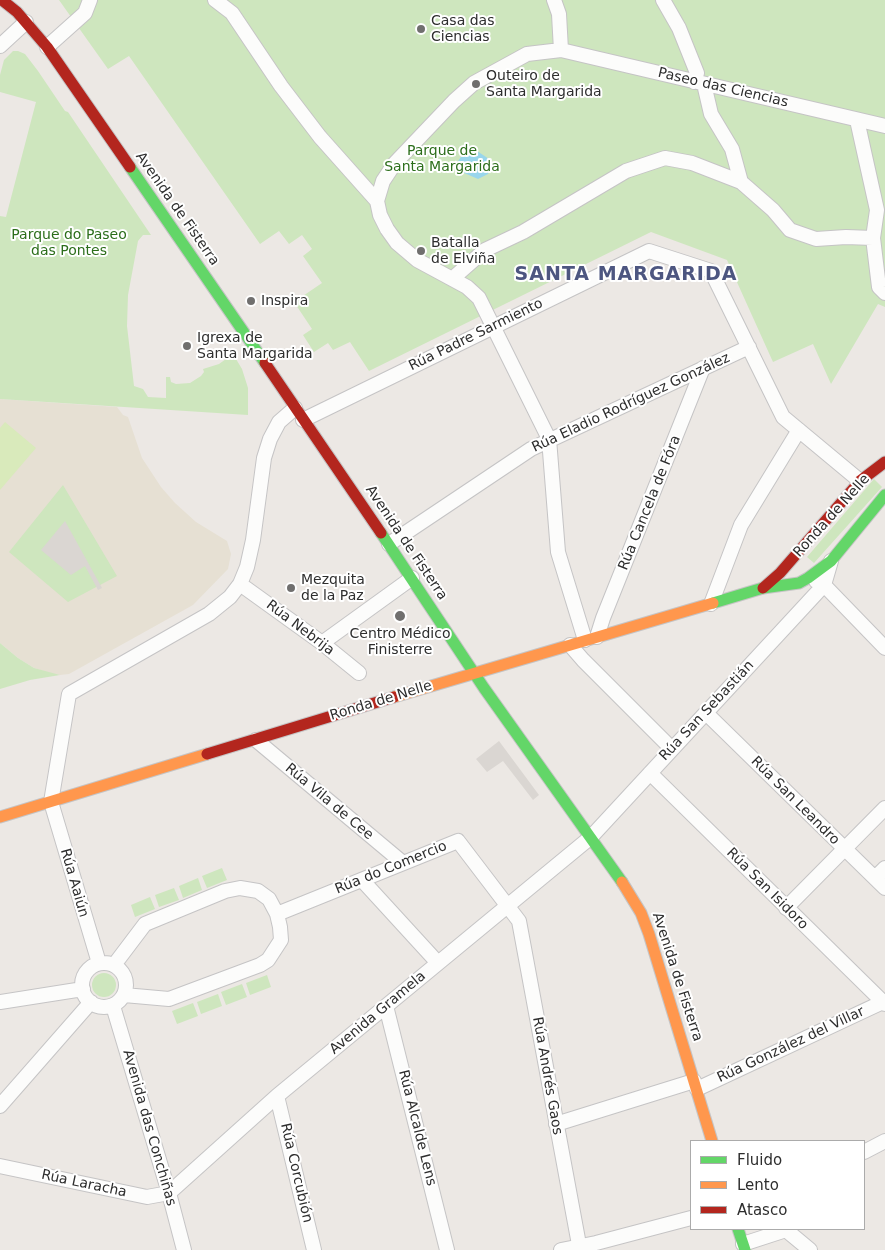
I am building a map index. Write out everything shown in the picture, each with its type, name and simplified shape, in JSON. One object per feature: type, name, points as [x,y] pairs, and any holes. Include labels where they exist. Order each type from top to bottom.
[{"type":"street","name":"Avenida de Fisterra","points":[[2,0],[19,11],[47,46],[389,544],[474,673],[628,891],[641,914],[649,934],[712,1140]]},
{"type":"street","points":[[47,46],[85,13],[90,0]]},
{"type":"street","points":[[215,0],[232,13],[281,86],[314,130],[377,201]]},
{"type":"street","points":[[232,13],[238,0]]},
{"type":"street","points":[[554,0],[559,14],[561,50],[527,54],[474,83],[454,101],[395,163],[383,181],[377,201],[380,215],[397,243],[417,260],[467,287],[479,298],[549,439],[558,552],[591,639]]},
{"type":"street","points":[[663,0],[679,28],[711,114],[732,149],[740,182]]},
{"type":"street","points":[[0,46],[19,11]]},
{"type":"street","name":"Paseo das Ciencias","points":[[561,50],[885,126]]},
{"type":"street","points":[[858,120],[877,210],[873,238],[879,287],[885,293]]},
{"type":"street","points":[[452,279],[485,250],[522,232],[626,171],[665,158],[692,163],[740,182],[773,210],[790,230],[816,239],[873,238]]},
{"type":"street","name":"Rúa Padre Sarmiento","points":[[240,584],[252,540],[264,458],[279,422],[493,326],[649,251],[711,271],[783,417],[860,482]]},
{"type":"street","name":"Rúa Eladio Rodríguez González","points":[[389,544],[531,449],[549,439],[749,347]]},
{"type":"street","name":"Rúa Cancela de Fóra","points":[[591,639],[603,618],[703,368]]},
{"type":"street","points":[[711,604],[741,525],[799,430]]},
{"type":"street","name":"Ronda de Nelle","points":[[763,588],[780,573],[860,482],[885,462]]},
{"type":"street","name":"Ronda de Nelle","points":[[0,817],[474,673],[763,588],[799,583],[831,561],[885,495]]},
{"type":"street","name":"Ronda de Nelle","points":[[780,573],[808,578],[824,585],[831,561]]},
{"type":"street","points":[[322,643],[412,578]]},
{"type":"street","points":[[51,802],[69,694],[209,614],[230,597],[240,584]]},
{"type":"street","name":"Rúa Nebrija","points":[[240,584],[322,643],[359,673]]},
{"type":"street","points":[[824,585],[885,648]]},
{"type":"street","name":"Rúa San Sebastián","points":[[591,837],[824,585]]},
{"type":"street","points":[[570,645],[672,749]]},
{"type":"street","name":"Rúa San Leandro","points":[[706,713],[885,888]]},
{"type":"street","name":"Rúa Vila de Cee","points":[[256,740],[403,863]]},
{"type":"street","name":"Rúa San Isidoro","points":[[650,773],[884,1003]]},
{"type":"street","name":"Rúa Aaiún","points":[[51,802],[99,964]]},
{"type":"street","points":[[786,908],[885,808]]},
{"type":"street","name":"Avenida Gramela","points":[[169,1193],[277,1096],[591,837]]},
{"type":"street","name":"Rúa do Comercio","points":[[277,914],[458,842],[508,905]]},
{"type":"street","points":[[875,878],[885,868]]},
{"type":"street","points":[[362,880],[438,963]]},
{"type":"street","points":[[114,965],[146,924],[225,891],[240,888],[258,891],[269,899],[277,914],[280,940],[268,960],[260,965],[169,999],[124,995]]},
{"type":"street","name":"Rúa Andrés Gaos","points":[[508,905],[519,921],[579,1248]]},
{"type":"street","points":[[99,964],[114,965],[120,969],[126,981],[124,995],[113,1006],[101,1007],[91,1002],[84,994],[84,976],[88,970],[99,964]]},
{"type":"street","points":[[0,1002],[83,989]]},
{"type":"street","points":[[0,1106],[91,1002]]},
{"type":"street","name":"Rúa González del Villar","points":[[556,1124],[695,1085],[884,1003]]},
{"type":"street","name":"Avenida das Conchiñas","points":[[113,1006],[169,1193],[184,1250]]},
{"type":"street","name":"Rúa Alcalde Lens","points":[[386,1006],[447,1250]]},
{"type":"street","name":"Rúa Corcubión","points":[[277,1096],[314,1250]]},
{"type":"street","points":[[865,1151],[885,1141]]},
{"type":"street","name":"Rúa Laracha","points":[[0,1166],[147,1197],[169,1193]]},
{"type":"street","points":[[561,1250],[579,1248],[690,1218]]},
{"type":"street","points":[[738,1230],[744,1247],[784,1230]]},
{"type":"street","points":[[787,1230],[810,1250]]},
{"type":"shaded area","points":[[0,399],[117,407],[123,415],[128,417],[142,458],[161,487],[196,522],[227,541],[231,554],[228,569],[193,605],[69,674],[52,674],[34,668],[18,658],[0,643]]},
{"type":"shaded area","points":[[65,521],[102,588],[98,590],[85,566],[71,575],[41,550]]},
{"type":"shaded area","points":[[499,741],[539,795],[533,800],[503,761],[487,772],[476,759]]},
{"type":"green space","name":"Parque de Santa Margarida","points":[[59,0],[885,0],[885,307],[878,304],[831,384],[813,344],[773,362],[727,260],[651,232],[369,371],[350,342],[333,350],[328,343],[314,352],[303,335],[312,329],[294,302],[322,283],[303,256],[312,249],[302,235],[289,244],[279,231],[260,244],[129,56],[108,69]]},
{"type":"green space","name":"Parque do Paseo das Pontes","points":[[13,51],[25,54],[38,71],[151,235],[143,235],[138,241],[128,295],[127,326],[134,386],[143,389],[148,397],[166,398],[166,377],[170,377],[171,382],[176,384],[190,383],[201,376],[204,372],[203,369],[219,364],[233,354],[242,369],[248,388],[248,415],[0,399],[0,216],[6,217],[36,102],[0,92],[0,75],[4,60]]},
{"type":"green space","points":[[5,422],[36,448],[0,490],[0,428]]},
{"type":"green space","points":[[874,479],[882,487],[814,563],[807,557]]},
{"type":"green space","points":[[63,485],[117,576],[68,602],[9,552]]},
{"type":"green space","points":[[0,643],[34,668],[60,675],[30,680],[0,689]]},
{"type":"green space","points":[[222,868],[227,880],[207,888],[202,876]]},
{"type":"green space","points":[[198,878],[202,890],[183,898],[179,886]]},
{"type":"green space","points":[[174,888],[179,900],[159,907],[155,895]]},
{"type":"green space","points":[[150,897],[155,909],[135,917],[131,905]]},
{"type":"green space","points":[[104,973],[113,976],[116,985],[113,994],[104,997],[95,994],[92,985],[95,976]]},
{"type":"green space","points":[[267,975],[271,987],[250,995],[246,983]]},
{"type":"green space","points":[[242,984],[247,997],[226,1005],[221,992]]},
{"type":"green space","points":[[218,994],[222,1006],[201,1014],[197,1002]]},
{"type":"green space","points":[[193,1003],[198,1016],[177,1024],[172,1011]]},
{"type":"water","points":[[471,147],[489,159],[493,165],[488,174],[478,179],[455,169],[463,154]]},
{"type":"traffic: fast","points":[[130,167],[265,363]]},
{"type":"traffic: fast","points":[[713,603],[763,588],[799,583],[808,578],[831,561],[885,495]]},
{"type":"traffic: fast","points":[[381,533],[484,688],[622,882]]},
{"type":"traffic: fast","points":[[738,1230],[745,1250]]},
{"type":"traffic: slow","points":[[394,697],[713,603]]},
{"type":"traffic: slow","points":[[0,817],[207,754]]},
{"type":"traffic: slow","points":[[622,882],[641,913],[649,934],[712,1140]]},
{"type":"traffic: jam","points":[[2,0],[17,12],[47,47],[130,167]]},
{"type":"traffic: jam","points":[[265,363],[381,533]]},
{"type":"traffic: jam","points":[[763,588],[780,573],[860,481],[885,462]]},
{"type":"traffic: jam","points":[[207,754],[394,697]]},
{"type":"place","name":"Casa das Ciencias","points":[[421,29]]},
{"type":"place","name":"Outeiro de Santa Margarida","points":[[476,84]]},
{"type":"place","name":"Batalla de Elviña","points":[[421,251]]},
{"type":"place","name":"Inspira","points":[[251,301]]},
{"type":"place","name":"Igrexa de Santa Margarida","points":[[187,346]]},
{"type":"place","name":"Mezquita de la Paz","points":[[291,588]]},
{"type":"place","name":"Centro Médico Finisterre","points":[[400,616]]},
{"type":"district","name":"SANTA MARGARIDA","points":[[626,275]]}]
